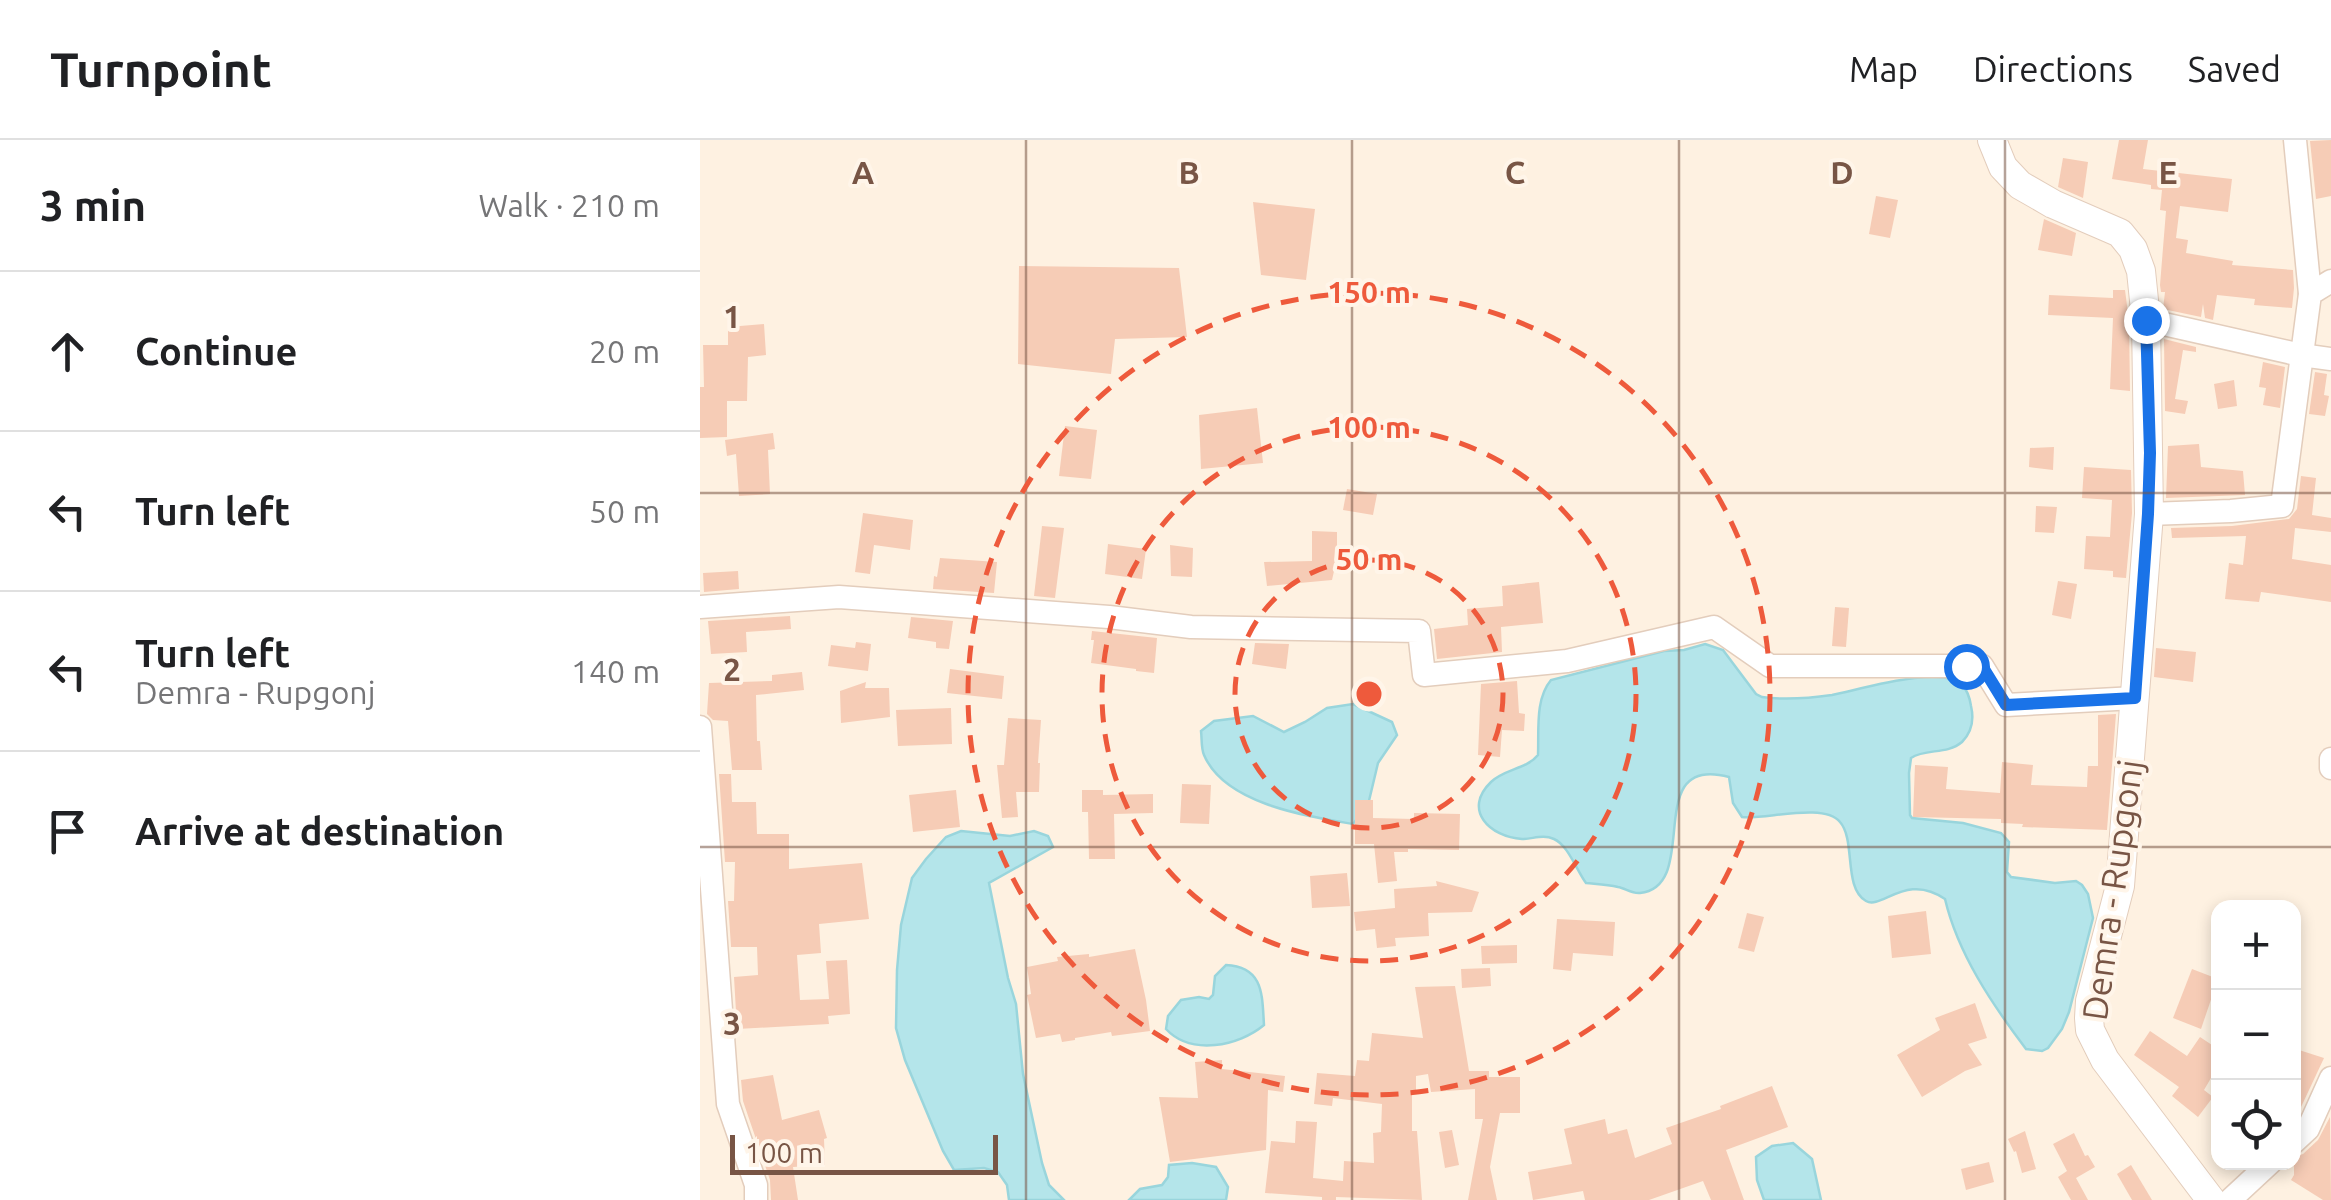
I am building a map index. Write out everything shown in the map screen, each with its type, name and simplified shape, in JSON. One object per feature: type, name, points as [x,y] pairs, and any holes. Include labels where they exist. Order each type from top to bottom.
[{"type":"street","name":"Demra - Rupgonj","points":[[1992,140],[2003,167],[2020,185],[2120,234],[2133,249],[2140,272],[2146,320],[2148,514],[2120,886],[2088,1018],[2106,1060],[2212,1200]]},
{"type":"street","points":[[2148,514],[2282,506],[2310,294],[2295,140]]},
{"type":"street","points":[[2310,294],[2331,281]]},
{"type":"street","points":[[2146,320],[2331,359]]},
{"type":"street","points":[[700,607],[839,596],[1109,617],[1192,628],[1418,631],[1424,675],[1567,661],[1714,627],[1770,666],[1982,666],[2006,705],[2135,698]]},
{"type":"street","points":[[700,727],[728,1104],[756,1185],[756,1200]]},
{"type":"street","points":[[2331,758],[2331,768]]},
{"type":"street","points":[[2301,1136],[2308,1129],[2331,1078]]},
{"type":"street","points":[[2230,1200],[2262,1170]]},
{"type":"water","points":[[1705,644],[1723,650],[1762,697],[1824,696],[1899,680],[1937,677],[1964,687],[1972,711],[1970,730],[1956,746],[1911,758],[1910,815],[2001,833],[2009,842],[2007,872],[2011,877],[2055,883],[2076,881],[2088,894],[2093,918],[2069,1012],[2048,1048],[2026,1049],[2001,1014],[1967,959],[1945,899],[1918,889],[1872,902],[1859,895],[1845,830],[1832,816],[1808,812],[1742,817],[1733,803],[1729,777],[1702,775],[1686,784],[1678,801],[1668,869],[1658,885],[1640,893],[1586,883],[1559,842],[1546,837],[1510,837],[1484,820],[1479,802],[1491,782],[1538,755],[1540,705],[1551,680]]},
{"type":"water","points":[[1353,704],[1392,722],[1397,735],[1378,763],[1368,805],[1353,824],[1291,812],[1248,796],[1215,772],[1203,752],[1201,731],[1214,721],[1253,716],[1284,732],[1327,708]]},
{"type":"water","points":[[961,831],[1010,836],[1034,831],[1048,836],[1053,847],[989,883],[1016,1004],[1023,1074],[1042,1163],[1049,1185],[1064,1200],[1009,1200],[1007,1185],[998,1172],[984,1168],[954,1170],[905,1060],[896,1028],[901,925],[912,878],[946,837]]},
{"type":"water","points":[[1226,965],[1248,971],[1254,977],[1261,993],[1264,1025],[1242,1038],[1215,1045],[1188,1043],[1166,1029],[1168,1016],[1181,1000],[1209,999],[1213,995],[1215,976]]},
{"type":"water","points":[[1793,1143],[1812,1159],[1821,1200],[1764,1200],[1757,1180],[1756,1157],[1772,1146]]},
{"type":"water","points":[[1169,1165],[1216,1167],[1228,1187],[1226,1200],[1129,1200],[1140,1189],[1162,1185],[1168,1177]]},
{"type":"building","points":[[2119,140],[2148,140],[2143,169],[2232,179],[2228,212],[2180,206],[2176,238],[2188,240],[2186,253],[2233,261],[2232,265],[2293,270],[2292,308],[2254,305],[2255,299],[2217,295],[2213,320],[2205,318],[2203,304],[2201,317],[2163,309],[2165,292],[2161,292],[2160,285],[2166,211],[2160,210],[2162,190],[2112,179]]},
{"type":"building","points":[[2331,140],[2331,196],[2316,199],[2310,141]]},
{"type":"building","points":[[2063,158],[2088,162],[2083,198],[2058,187]]},
{"type":"building","points":[[1876,196],[1898,200],[1890,238],[1869,234]]},
{"type":"building","points":[[1253,202],[1315,209],[1306,280],[1261,275]]},
{"type":"building","points":[[2044,219],[2076,233],[2072,256],[2038,250]]},
{"type":"building","points":[[1019,266],[1179,268],[1187,337],[1115,339],[1111,374],[1018,364]]},
{"type":"building","points":[[2113,290],[2125,290],[2130,391],[2110,389],[2113,318],[2048,315],[2049,295],[2113,298]]},
{"type":"building","points":[[764,324],[766,355],[748,357],[747,401],[727,401],[727,437],[700,438],[703,345],[728,345],[728,327]]},
{"type":"building","points":[[2164,339],[2196,347],[2196,352],[2183,350],[2175,399],[2188,401],[2185,414],[2165,411]]},
{"type":"building","points":[[2263,362],[2285,367],[2280,408],[2263,405],[2266,388],[2259,387]]},
{"type":"building","points":[[2315,372],[2327,374],[2324,395],[2329,396],[2325,416],[2309,414]]},
{"type":"building","points":[[2234,380],[2237,406],[2218,409],[2214,384]]},
{"type":"building","points":[[1257,408],[1263,463],[1201,469],[1199,415]]},
{"type":"building","points":[[1065,426],[1097,430],[1091,479],[1059,476]]},
{"type":"building","points":[[773,433],[775,449],[768,450],[770,494],[739,496],[736,454],[727,456],[725,440]]},
{"type":"building","points":[[2199,444],[2201,467],[2243,471],[2245,495],[2166,498],[2168,446]]},
{"type":"building","points":[[2054,447],[2053,470],[2029,467],[2030,448]]},
{"type":"building","points":[[2084,467],[2131,470],[2126,578],[2113,577],[2113,571],[2084,569],[2086,536],[2110,537],[2112,500],[2082,498]]},
{"type":"building","points":[[2301,476],[2316,478],[2312,515],[2331,518],[2331,532],[2295,528],[2292,559],[2331,565],[2331,602],[2261,592],[2259,602],[2225,599],[2229,563],[2243,565],[2246,536],[2172,538],[2171,528],[2289,519],[2297,509]]},
{"type":"building","points":[[1347,489],[1377,494],[1373,515],[1343,510]]},
{"type":"building","points":[[2036,506],[2057,507],[2054,533],[2035,532]]},
{"type":"building","points":[[863,513],[913,520],[910,550],[874,545],[870,574],[855,572]]},
{"type":"building","points":[[1042,526],[1064,528],[1055,598],[1034,596]]},
{"type":"building","points":[[1312,531],[1337,532],[1332,580],[1267,586],[1264,562],[1312,561]]},
{"type":"building","points":[[1108,544],[1146,549],[1142,579],[1105,574]]},
{"type":"building","points":[[1170,545],[1193,548],[1192,577],[1171,576]]},
{"type":"building","points":[[940,558],[997,562],[994,593],[933,589]]},
{"type":"building","points":[[738,571],[739,589],[704,592],[703,573]]},
{"type":"building","points":[[2058,581],[2077,584],[2071,619],[2052,615]]},
{"type":"building","points":[[1539,582],[1543,623],[1501,627],[1502,652],[1437,659],[1434,629],[1468,625],[1467,609],[1503,606],[1502,586]]},
{"type":"building","points":[[1835,607],[1849,608],[1846,647],[1832,646]]},
{"type":"building","points":[[790,616],[791,629],[746,632],[747,652],[711,654],[708,621]]},
{"type":"building","points":[[911,617],[953,621],[949,649],[936,648],[936,642],[908,638]]},
{"type":"building","points":[[1092,631],[1157,638],[1154,673],[1091,663]]},
{"type":"building","points":[[856,642],[871,644],[868,671],[828,666],[831,645],[855,648]]},
{"type":"building","points":[[1255,643],[1289,644],[1286,669],[1252,664]]},
{"type":"building","points":[[2156,648],[2196,652],[2193,682],[2154,677]]},
{"type":"building","points":[[950,669],[1004,676],[1002,699],[947,693]]},
{"type":"building","points":[[802,672],[804,690],[756,695],[762,770],[732,770],[728,721],[713,720],[707,714],[709,683],[772,681],[772,675]]},
{"type":"building","points":[[1517,681],[1519,713],[1525,714],[1524,731],[1502,730],[1500,757],[1478,755],[1481,684]]},
{"type":"building","points":[[866,682],[865,688],[889,688],[890,717],[841,723],[840,691]]},
{"type":"building","points":[[951,708],[952,744],[898,746],[896,710]]},
{"type":"building","points":[[2116,714],[2107,830],[2022,827],[2023,824],[2001,823],[2001,819],[1913,817],[1915,765],[1948,767],[1946,789],[2000,793],[2002,762],[2033,765],[2031,785],[2087,787],[2088,766],[2098,766],[2098,715]]},
{"type":"building","points":[[1008,718],[1041,720],[1039,792],[1016,792],[1018,817],[1002,818],[997,765],[1004,765]]},
{"type":"building","points":[[719,774],[731,774],[732,802],[756,802],[757,834],[789,834],[789,869],[862,863],[869,919],[819,924],[821,953],[797,955],[800,1000],[829,999],[826,961],[847,960],[850,1014],[828,1016],[829,1024],[737,1029],[734,977],[758,975],[757,947],[731,947],[728,901],[734,901],[735,862],[725,862]]},
{"type":"building","points":[[1182,784],[1211,785],[1209,824],[1180,823]]},
{"type":"building","points":[[956,790],[960,827],[913,832],[909,795]]},
{"type":"building","points":[[1082,790],[1103,790],[1103,795],[1153,794],[1153,813],[1114,814],[1115,859],[1089,859],[1088,812],[1082,812]]},
{"type":"building","points":[[1355,800],[1373,800],[1373,818],[1414,819],[1414,813],[1460,814],[1459,850],[1394,852],[1397,881],[1378,883],[1374,844],[1355,844]]},
{"type":"building","points":[[1347,873],[1350,906],[1312,908],[1310,876]]},
{"type":"building","points":[[1436,881],[1479,892],[1472,912],[1428,913],[1429,936],[1395,938],[1396,946],[1377,948],[1375,929],[1356,931],[1354,912],[1395,908],[1394,889],[1437,886]]},
{"type":"building","points":[[1926,911],[1931,954],[1892,958],[1888,916]]},
{"type":"building","points":[[1747,913],[1764,917],[1754,952],[1738,948]]},
{"type":"building","points":[[1557,919],[1615,922],[1613,956],[1573,953],[1571,971],[1553,969]]},
{"type":"building","points":[[1517,945],[1517,963],[1482,964],[1481,946]]},
{"type":"building","points":[[1135,949],[1150,1031],[1112,1036],[1111,1032],[1062,1042],[1060,1034],[1036,1038],[1027,995],[1031,994],[1027,967],[1058,961],[1057,957],[1089,957]]},
{"type":"building","points":[[1490,968],[1491,986],[1462,988],[1461,969]]},
{"type":"building","points":[[2192,969],[2211,976],[2211,1000],[2201,1029],[2173,1018]]},
{"type":"building","points":[[1455,986],[1469,1071],[1489,1071],[1489,1077],[1520,1077],[1520,1113],[1500,1113],[1490,1167],[1497,1200],[1468,1200],[1483,1119],[1475,1119],[1475,1089],[1431,1092],[1428,1074],[1416,1076],[1416,1093],[1412,1094],[1412,1131],[1417,1131],[1422,1200],[1322,1200],[1265,1193],[1271,1141],[1295,1143],[1296,1121],[1317,1122],[1313,1178],[1343,1181],[1344,1161],[1374,1163],[1373,1133],[1381,1132],[1382,1104],[1333,1098],[1332,1106],[1314,1104],[1317,1073],[1355,1076],[1357,1060],[1369,1061],[1372,1033],[1423,1038],[1415,987]]},
{"type":"building","points":[[1975,1003],[1987,1038],[1968,1044],[1982,1065],[1922,1097],[1897,1055],[1940,1030],[1935,1018]]},
{"type":"building","points":[[2150,1031],[2187,1056],[2200,1037],[2211,1044],[2211,1078],[2204,1090],[2211,1100],[2198,1117],[2172,1096],[2179,1087],[2134,1055]]},
{"type":"building","points":[[2301,1051],[2324,1058],[2301,1107]]},
{"type":"building","points":[[1222,1060],[1222,1069],[1285,1076],[1283,1092],[1268,1090],[1266,1150],[1170,1162],[1159,1097],[1198,1098],[1195,1062]]},
{"type":"building","points":[[773,1075],[782,1120],[819,1110],[827,1138],[825,1165],[793,1167],[798,1200],[771,1200],[770,1180],[743,1101],[741,1080]]},
{"type":"building","points":[[1772,1086],[1788,1127],[1726,1150],[1744,1200],[1711,1200],[1703,1181],[1649,1200],[1585,1200],[1583,1191],[1533,1200],[1528,1172],[1572,1164],[1564,1129],[1605,1119],[1608,1134],[1627,1129],[1635,1158],[1672,1144],[1666,1128]]},
{"type":"building","points":[[2330,1117],[2331,1200],[2323,1200],[2291,1180],[2294,1170],[2301,1170],[2301,1155],[2318,1140]]},
{"type":"building","points":[[1452,1130],[1459,1165],[1445,1168],[1439,1132]]},
{"type":"building","points":[[2025,1131],[2036,1169],[2022,1173],[2008,1139]]},
{"type":"building","points":[[2074,1133],[2095,1167],[2076,1178],[2088,1200],[2071,1200],[2058,1177],[2067,1171],[2053,1144]]},
{"type":"building","points":[[1989,1162],[1994,1182],[1966,1190],[1961,1169]]},
{"type":"building","points":[[2131,1165],[2152,1200],[2132,1200],[2117,1174]]},
{"type":"route","points":[[1966,666],[1982,666],[2006,705],[2135,698],[2150,453],[2146,320]]}]
